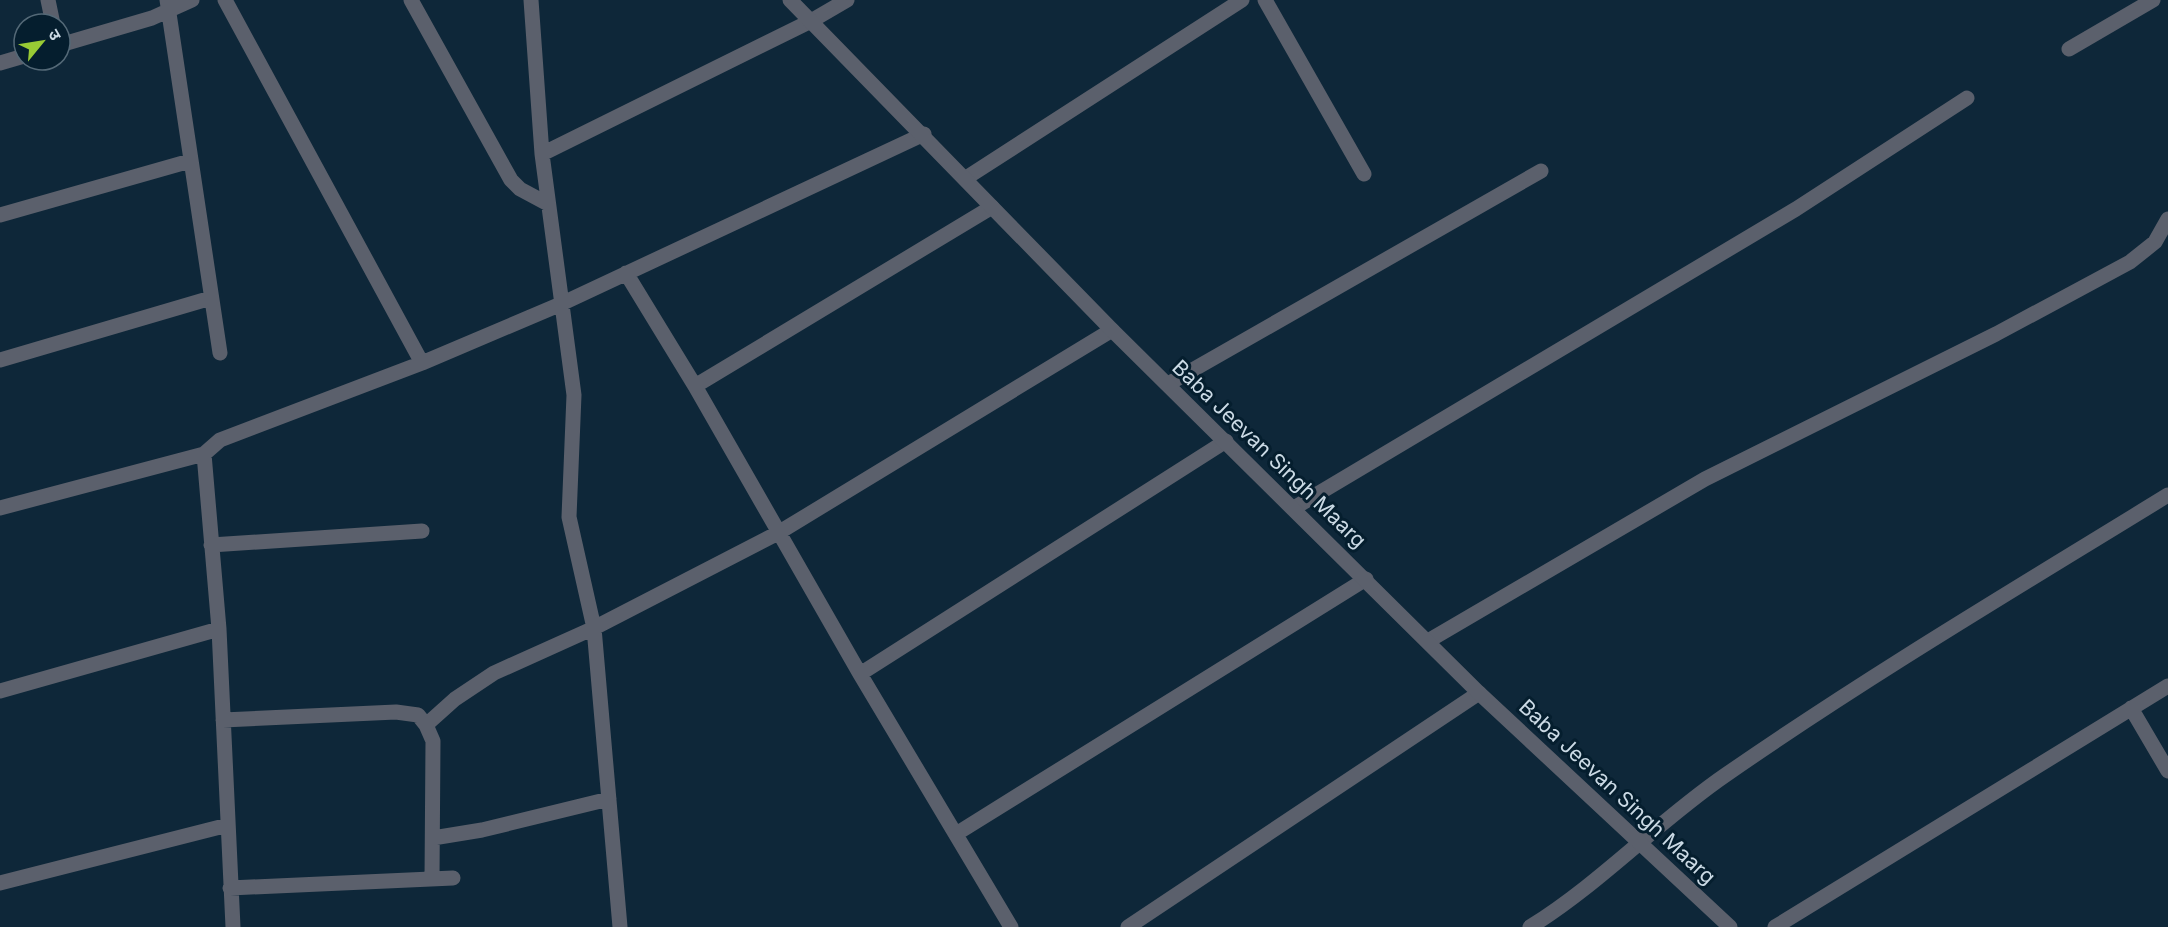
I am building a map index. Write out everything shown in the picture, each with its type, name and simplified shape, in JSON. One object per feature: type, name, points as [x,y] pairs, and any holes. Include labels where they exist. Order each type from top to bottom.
[{"type":"street","points":[[72,41],[167,6],[192,0]]},
{"type":"street","points":[[225,0],[422,363]]},
{"type":"street","points":[[411,0],[511,180],[520,189],[548,204]]},
{"type":"street","points":[[531,0],[542,154],[574,395],[569,517],[594,628],[621,927]]},
{"type":"street","name":"Baba Jeevan Singh Maarg","points":[[790,0],[924,134],[1112,330],[1479,693],[1730,927]]},
{"type":"street","points":[[542,154],[811,21],[847,0]]},
{"type":"street","points":[[966,178],[1242,0]]},
{"type":"street","points":[[1265,0],[1364,174]]},
{"type":"street","points":[[2069,49],[2153,0]]},
{"type":"street","points":[[167,6],[220,353]]},
{"type":"street","points":[[1294,508],[1796,208],[1967,98]]},
{"type":"street","points":[[0,508],[204,454],[220,440],[422,363],[561,304],[924,134]]},
{"type":"street","points":[[0,215],[190,161]]},
{"type":"street","points":[[1168,384],[1541,171]]},
{"type":"street","points":[[695,386],[992,207]]},
{"type":"street","points":[[1428,641],[1705,479],[1996,334],[2130,262],[2156,242],[2168,219]]},
{"type":"street","points":[[626,273],[695,386],[860,674],[1011,927]]},
{"type":"street","points":[[0,360],[211,298]]},
{"type":"street","points":[[426,725],[463,692],[494,673],[594,628],[778,533],[1112,330]]},
{"type":"street","points":[[860,674],[1226,441]]},
{"type":"street","points":[[204,454],[219,629],[233,927]]},
{"type":"street","points":[[1530,927],[1598,880],[1640,841],[1690,800],[1846,692],[2168,495]]},
{"type":"street","points":[[211,545],[422,531]]},
{"type":"street","points":[[956,834],[1366,579]]},
{"type":"street","points":[[0,691],[219,629]]},
{"type":"street","points":[[1775,927],[2168,686]]},
{"type":"street","points":[[1128,927],[1479,693]]},
{"type":"street","points":[[2131,708],[2168,771]]},
{"type":"street","points":[[223,720],[396,712],[418,714],[433,741],[432,879]]},
{"type":"street","points":[[433,838],[482,830],[609,799]]},
{"type":"street","points":[[0,883],[228,825]]},
{"type":"street","points":[[230,888],[453,878]]}]
